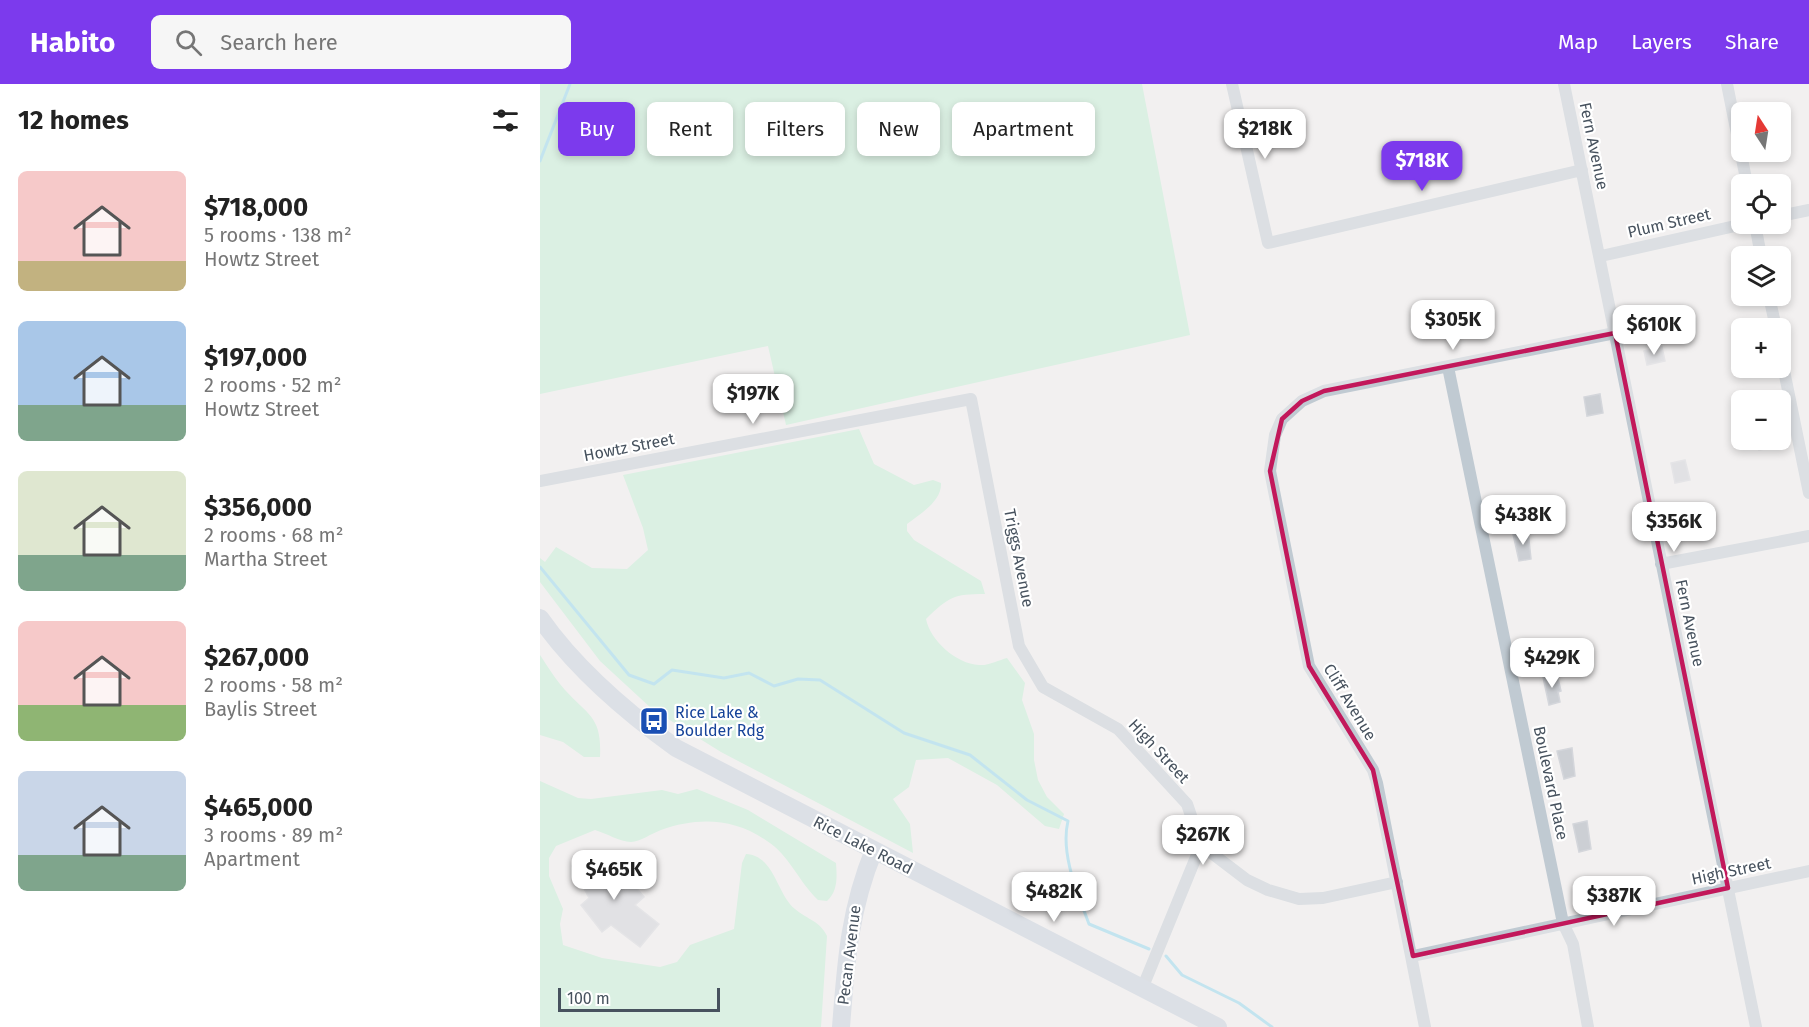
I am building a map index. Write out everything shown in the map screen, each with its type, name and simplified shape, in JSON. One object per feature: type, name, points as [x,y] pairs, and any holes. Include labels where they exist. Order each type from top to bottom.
[{"type":"main road","name":"Rice Lake Road","points":[[540,618],[555,639],[638,721],[676,748],[1218,1027]]},
{"type":"main road","name":"Pecan Avenue","points":[[841,1027],[850,926],[859,887],[874,850]]},
{"type":"street","name":"Fern Avenue","points":[[1564,84],[1756,1027]]},
{"type":"street","points":[[1727,84],[1745,174]]},
{"type":"street","points":[[1235,85],[1268,243],[1582,170]]},
{"type":"street","points":[[1791,214],[1809,210]]},
{"type":"street","name":"Plum Street","points":[[1600,256],[1731,227]]},
{"type":"street","points":[[1448,367],[1615,333]]},
{"type":"street","name":"Cliff Avenue","points":[[1425,1027],[1413,956],[1373,770],[1309,666],[1270,471],[1275,435],[1282,419],[1302,401],[1324,391],[1448,367]]},
{"type":"street","name":"Boulevard Place","points":[[1448,367],[1563,923],[1573,944],[1588,1027]]},
{"type":"street","points":[[1786,378],[1809,493]]},
{"type":"street","name":"Howtz Street","points":[[540,481],[971,399]]},
{"type":"street","name":"Triggs Avenue","points":[[971,399],[1019,646],[1043,687],[1071,702]]},
{"type":"street","points":[[1661,564],[1809,536]]},
{"type":"street","name":"High Street","points":[[1071,702],[1118,729],[1187,804],[1201,845]]},
{"type":"street","points":[[1142,989],[1201,845],[1247,880],[1268,890],[1299,899],[1323,898],[1397,882]]},
{"type":"street","name":"High Street","points":[[1413,956],[1809,871]]},
{"type":"highlighted area","points":[[1615,333],[1728,888],[1413,956],[1373,770],[1309,666],[1270,471],[1282,419],[1302,401],[1324,391]]},
{"type":"green space","points":[[540,84],[1142,84],[1190,335],[786,425],[768,346],[540,394]]},
{"type":"green space","points":[[859,429],[874,464],[914,485],[933,480],[941,483],[938,496],[907,524],[907,531],[914,540],[981,581],[985,594],[958,596],[946,601],[926,619],[928,627],[945,650],[970,664],[990,664],[1007,658],[1025,683],[1022,700],[1034,734],[1034,760],[1038,780],[1047,797],[1064,814],[1059,829],[1045,826],[997,785],[948,758],[916,760],[909,787],[893,799],[910,824],[913,853],[721,752],[652,709],[600,661],[540,582],[540,558],[545,562],[556,547],[592,568],[627,569],[648,550],[643,528],[623,475]]},
{"type":"green space","points":[[540,655],[562,686],[592,718],[599,733],[600,757],[584,757],[563,742],[540,735]]},
{"type":"green space","points":[[540,781],[578,798],[591,799],[662,790],[678,794],[697,789],[748,810],[836,863],[833,893],[827,901],[818,900],[775,847],[754,833],[716,822],[675,826],[631,842],[622,841],[595,830],[556,846],[549,858],[549,876],[563,909],[560,924],[563,945],[602,958],[660,967],[677,962],[690,945],[734,929],[742,863],[746,854],[756,856],[769,868],[783,894],[795,909],[817,924],[827,936],[821,1027],[540,1027]]},
{"type":"building","points":[[1662,347],[1665,361],[1647,365],[1644,351]]},
{"type":"building","points":[[1600,394],[1603,413],[1587,416],[1584,397]]},
{"type":"building","points":[[1685,460],[1690,480],[1675,483],[1671,463]]},
{"type":"building","points":[[1528,531],[1531,559],[1519,561],[1513,534]]},
{"type":"building","points":[[1550,640],[1557,667],[1545,670],[1536,643]]},
{"type":"building","points":[[1557,674],[1561,691],[1558,692],[1560,702],[1549,705],[1543,677]]},
{"type":"building","points":[[1572,748],[1575,776],[1564,779],[1557,751]]},
{"type":"building","points":[[1587,821],[1591,849],[1579,852],[1573,824]]},
{"type":"building","points":[[599,853],[612,880],[623,872],[644,897],[635,905],[659,924],[640,947],[611,925],[602,932],[581,905],[589,898],[572,866]]},
{"type":"waterway","points":[[540,161],[570,84]]},
{"type":"waterway","points":[[540,567],[629,675],[654,684],[672,670],[724,678],[749,673],[774,686],[798,679],[820,680],[904,733],[970,755],[1027,800],[1068,821],[1066,834],[1068,860],[1089,924],[1149,949]]},
{"type":"waterway","points":[[1166,956],[1182,975],[1239,1003],[1272,1027]]},
{"type":"place","name":"Rice Lake & Boulder Rdg","points":[[654,721]]}]
